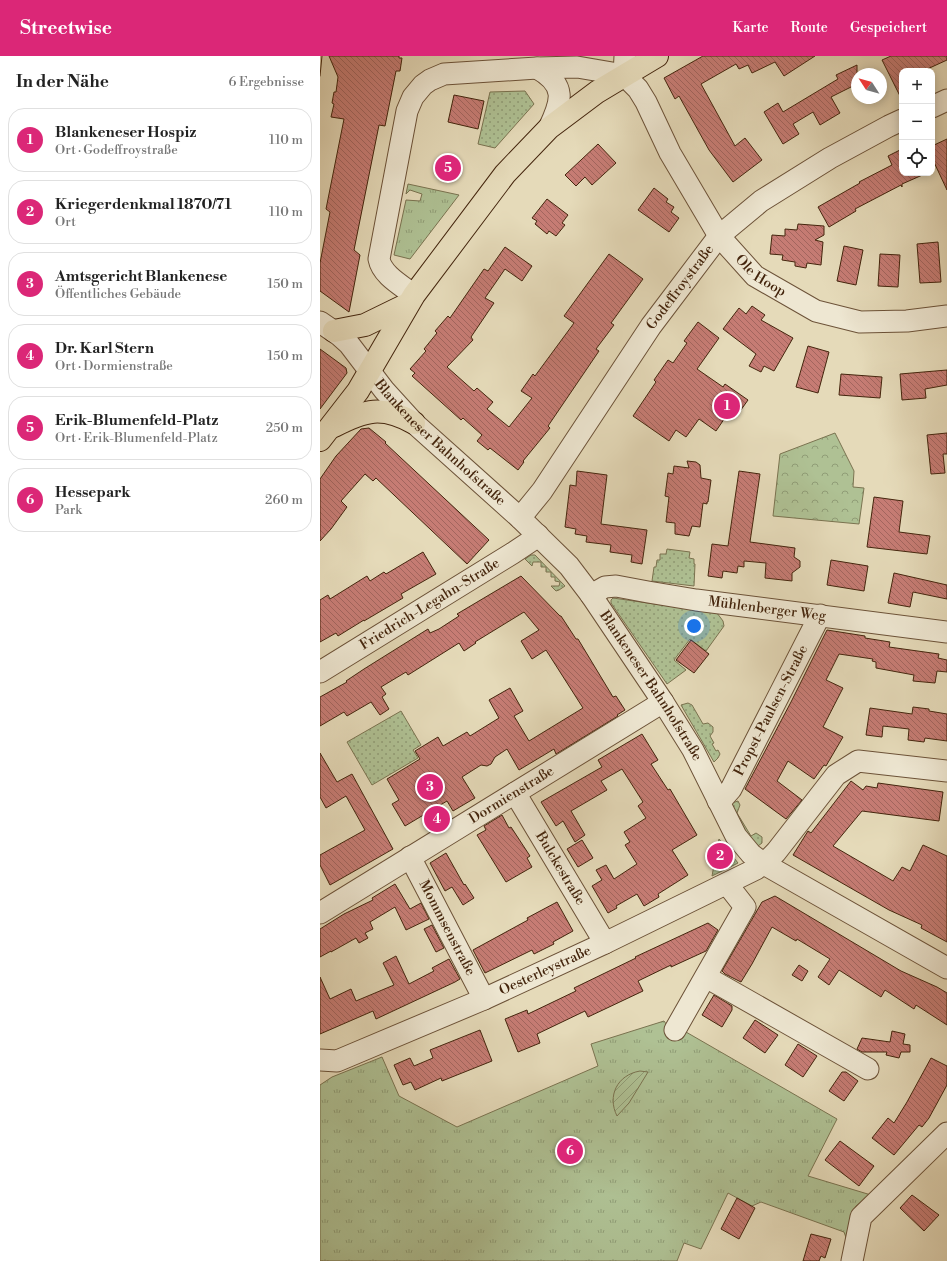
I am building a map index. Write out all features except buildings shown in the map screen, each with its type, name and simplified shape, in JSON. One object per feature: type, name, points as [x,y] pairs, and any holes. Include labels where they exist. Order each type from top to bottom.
[{"type":"main road","points":[[324,434],[353,399],[411,300],[505,174],[549,128],[597,92],[624,66],[656,56]]},
{"type":"main road","points":[[327,326],[365,325],[411,300]]},
{"type":"main road","points":[[324,434],[359,414],[371,412],[394,413],[414,423]]},
{"type":"street","points":[[411,300],[384,272],[379,259],[404,120],[409,104],[418,90],[430,80],[450,73],[537,68],[624,66]]},
{"type":"street","name":"Ole Hoop","points":[[624,66],[646,102],[670,153],[719,236],[755,276],[816,311],[860,322],[907,321],[947,316]]},
{"type":"street","points":[[537,68],[552,79],[560,93],[557,109],[549,128]]},
{"type":"street","points":[[935,106],[947,100]]},
{"type":"street","name":"Godeffroystraße","points":[[520,518],[542,491],[652,326],[719,236],[762,201],[830,158],[899,121]]},
{"type":"street","name":"Blankeneser Bahnhofstraße","points":[[327,326],[349,344],[398,407],[414,423],[520,518],[569,566],[591,595],[663,702],[693,750],[736,836],[751,854],[764,864],[947,968]]},
{"type":"street","name":"Friedrich-Legahn-Straße","points":[[320,672],[513,553],[538,535]]},
{"type":"street","name":"Mühlenberger Weg","points":[[591,595],[605,587],[616,586],[696,600],[947,632]]},
{"type":"street","name":"Propst-Paulsen-Straße","points":[[718,801],[731,789],[820,615]]},
{"type":"street","name":"Dormienstraße","points":[[320,913],[663,702]]},
{"type":"street","name":"Oesterleystraße","points":[[320,1060],[337,1061],[484,999],[605,943],[756,869],[764,864],[776,852],[836,775],[858,760],[947,771]]},
{"type":"street","name":"Bulckestraße","points":[[515,793],[605,943]]},
{"type":"street","name":"Mommsenstraße","points":[[410,857],[484,999]]},
{"type":"street","points":[[675,1030],[745,907],[728,884]]},
{"type":"street","points":[[706,977],[868,1069]]},
{"type":"street","points":[[852,1261],[861,1217],[947,1133]]},
{"type":"green space","points":[[525,91],[534,104],[495,148],[478,144],[490,92]]},
{"type":"green space","points":[[408,184],[459,195],[410,259],[394,255],[406,200],[420,201],[422,194],[410,190],[406,194]]},
{"type":"green space","points":[[835,433],[854,471],[853,487],[864,488],[859,524],[773,516],[780,454]]},
{"type":"green space","points":[[667,549],[690,552],[689,558],[694,559],[695,564],[694,586],[652,581],[654,567],[656,567],[657,560],[660,560],[660,554],[666,554]]},
{"type":"green space","points":[[531,555],[535,555],[565,586],[556,591],[551,586],[559,586],[560,582],[555,581],[555,577],[551,577],[551,572],[546,572],[546,567],[541,567],[541,562],[533,562],[532,566],[525,559]]},
{"type":"green space","points":[[613,598],[717,613],[723,621],[724,626],[706,651],[690,639],[674,660],[686,670],[667,684],[611,603]]},
{"type":"green space","points":[[688,703],[692,705],[703,724],[708,723],[713,727],[713,732],[710,736],[714,743],[712,744],[716,751],[718,750],[720,754],[714,762],[681,705]]},
{"type":"green space","points":[[401,711],[421,745],[413,750],[418,758],[372,785],[347,742]]},
{"type":"green space","points":[[738,801],[740,805],[737,813],[751,836],[756,833],[762,837],[762,843],[758,846],[749,840],[729,804]]},
{"type":"green space","points":[[719,839],[738,863],[712,876]]},
{"type":"green space","points":[[664,1021],[669,1028],[686,1032],[837,1119],[808,1176],[871,1195],[856,1206],[848,1243],[844,1232],[761,1202],[752,1206],[728,1193],[701,1249],[684,1243],[677,1261],[320,1261],[320,1085],[332,1077],[382,1057],[399,1096],[457,1127],[598,1066],[591,1044]]},
{"type":"green space","points":[[640,1071],[648,1072],[629,1103],[617,1116],[613,1101],[616,1088],[625,1077]]},
{"type":"tram line","points":[[320,76],[322,56]]},
{"type":"place","name":"Erik-Blumenfeld-Platz","points":[[448,168]]},
{"type":"place","name":"Blankeneser Hospiz","points":[[727,406]]},
{"type":"place","name":"Amtsgericht Blankenese","points":[[430,787]]},
{"type":"place","name":"Dr. Karl Stern","points":[[437,819]]},
{"type":"place","name":"Kriegerdenkmal 1870/71","points":[[720,856]]},
{"type":"place","name":"Hessepark","points":[[570,1151]]}]
